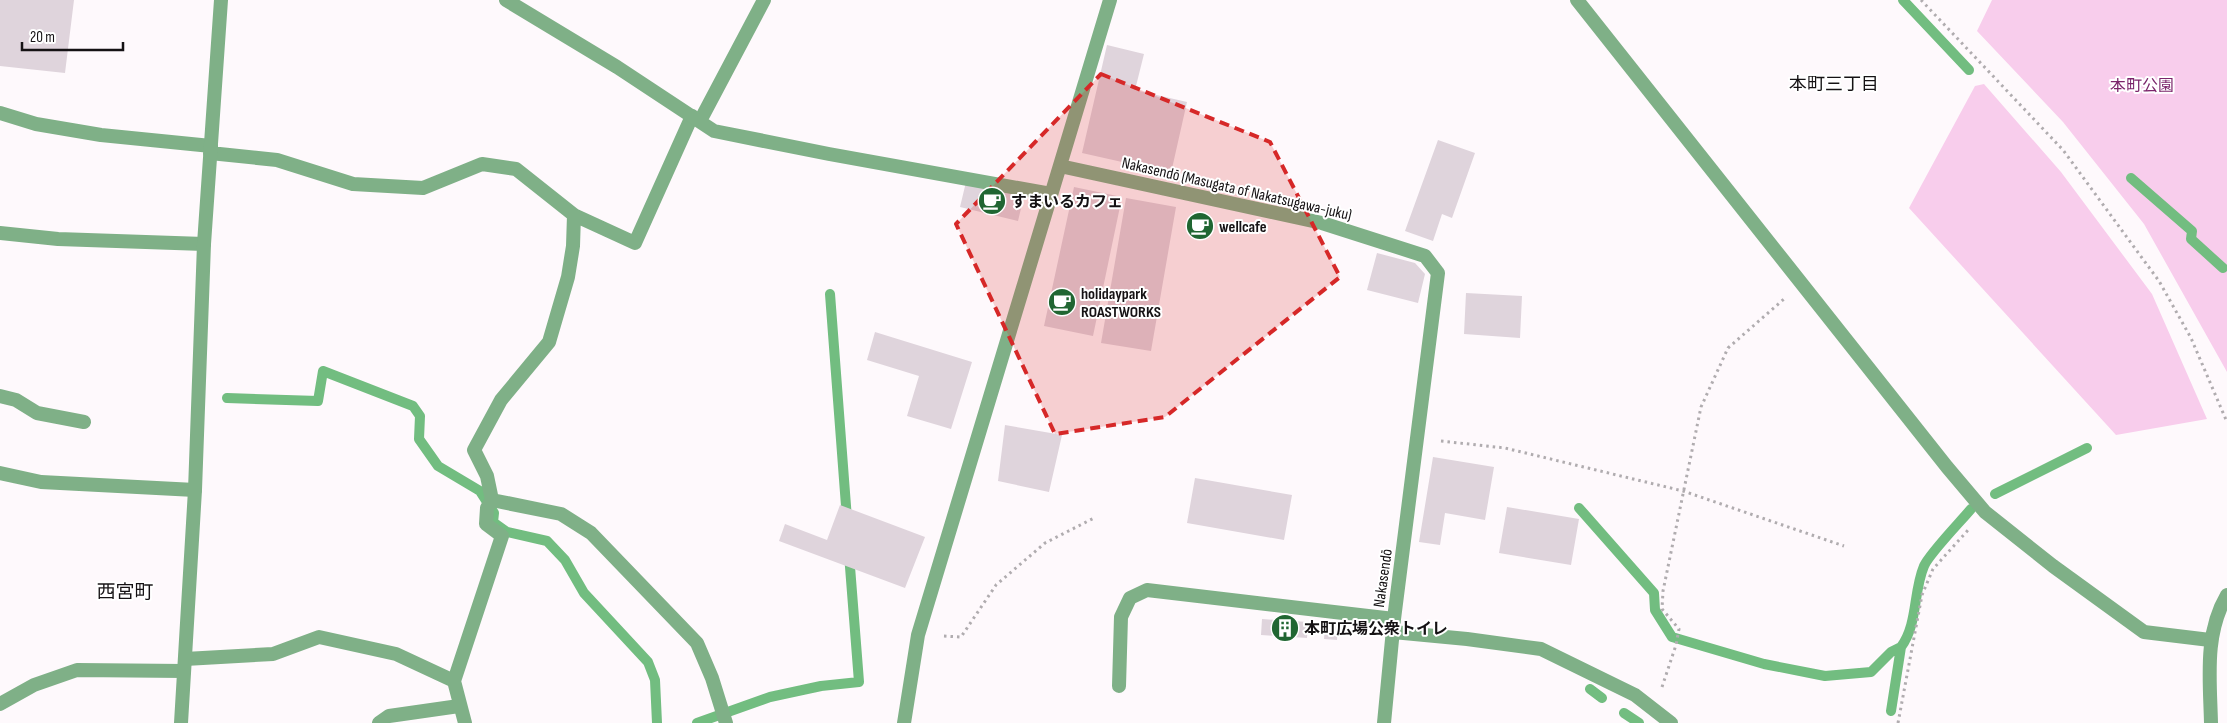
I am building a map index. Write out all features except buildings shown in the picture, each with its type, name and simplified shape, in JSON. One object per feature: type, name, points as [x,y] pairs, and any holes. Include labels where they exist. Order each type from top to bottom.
[{"type":"street","points":[[181,723],[195,490],[204,244],[221,0]]},
{"type":"street","points":[[506,0],[617,67],[714,130],[800,148],[1051,194]]},
{"type":"street","points":[[0,113],[36,124],[277,160],[353,184],[423,188],[482,164],[516,169],[574,215],[635,243],[696,118],[764,0]]},
{"type":"street","points":[[904,723],[918,635],[1110,0]]},
{"type":"street","points":[[1577,0],[1984,512],[2053,566],[2144,632],[2210,640]]},
{"type":"street","name":"Nakasendō (Masugata of Nakatsugawa-juku)","points":[[1060,166],[1322,223],[1425,256],[1438,273],[1418,438]]},
{"type":"street","points":[[465,723],[454,681],[502,536],[486,524],[490,503],[487,476],[474,450],[502,400],[549,342],[568,277],[573,246],[574,215]]},
{"type":"street","points":[[0,233],[58,239],[204,244]]},
{"type":"street","points":[[0,396],[16,400],[37,414],[84,422]]},
{"type":"street","name":"Nakasendō","points":[[1384,723],[1394,625],[1418,438]]},
{"type":"street","points":[[0,473],[41,482],[195,490]]},
{"type":"street","points":[[490,503],[562,514],[591,533],[697,643],[712,678],[725,722]]},
{"type":"street","points":[[1119,686],[1120,616],[1130,598],[1147,590],[1394,625],[1467,639],[1541,649],[1635,695],[1671,723]]},
{"type":"street","points":[[2211,723],[2210,640],[2220,607],[2227,595]]},
{"type":"street","points":[[0,704],[34,685],[77,670],[184,665],[273,654],[319,637],[396,654],[454,681]]},
{"type":"street","points":[[379,723],[389,716],[459,706]]},
{"type":"path","points":[[1921,0],[2063,150],[2160,281],[2191,338],[2227,422]]},
{"type":"path","points":[[1635,695],[1660,692],[1676,645],[1678,629],[1662,609],[1663,591],[1701,407],[1728,348],[1802,284]]},
{"type":"path","points":[[1418,438],[1505,448],[1683,491],[1844,546]]},
{"type":"path","points":[[1898,723],[1922,595],[1933,569],[1984,512]]},
{"type":"path","points":[[918,635],[961,637],[996,585],[1045,543],[1096,517]]},
{"type":"highlighted area","points":[[1101,74],[1270,142],[1340,277],[1165,417],[1055,434],[956,224]]},
{"type":"green space","name":"本町公園","points":[[1992,0],[2227,0],[2227,372],[2144,224],[2063,122],[1977,31]]},
{"type":"green space","points":[[1984,84],[2061,172],[2152,294],[2207,419],[2116,435],[1909,208],[1975,86]]},
{"type":"waterway","points":[[1903,0],[1969,70]]},
{"type":"waterway","points":[[2131,178],[2192,231],[2191,239],[2223,268]]},
{"type":"waterway","points":[[830,294],[847,519]]},
{"type":"waterway","points":[[227,398],[318,401],[323,371],[413,406],[420,416],[419,439],[438,466],[480,491],[494,513],[493,522],[507,532],[547,541],[565,560],[584,593],[648,662],[655,680],[657,723]]},
{"type":"waterway","points":[[1995,494],[2087,448]]},
{"type":"waterway","points":[[1579,508],[1654,593],[1655,610],[1672,637],[1764,664],[1825,676],[1871,672],[1891,652],[1901,647]]},
{"type":"waterway","points":[[1891,711],[1901,647],[1913,618],[1918,586],[1924,566],[1938,546],[1971,509]]},
{"type":"waterway","points":[[697,723],[770,697],[821,686],[859,682],[849,554]]},
{"type":"waterway","points":[[1590,689],[1602,698]]},
{"type":"waterway","points":[[1624,713],[1639,723]]},
{"type":"place","name":"すまいるカフェ","points":[[992,201]]},
{"type":"place","name":"wellcafe","points":[[1200,226]]},
{"type":"place","name":"holidaypark ROASTWORKS","points":[[1062,302]]},
{"type":"place","name":"本町広場公衆トイレ","points":[[1285,628]]},
{"type":"district","name":"本町三丁目","points":[[1834,84]]},
{"type":"district","name":"西宮町","points":[[125,591]]}]
